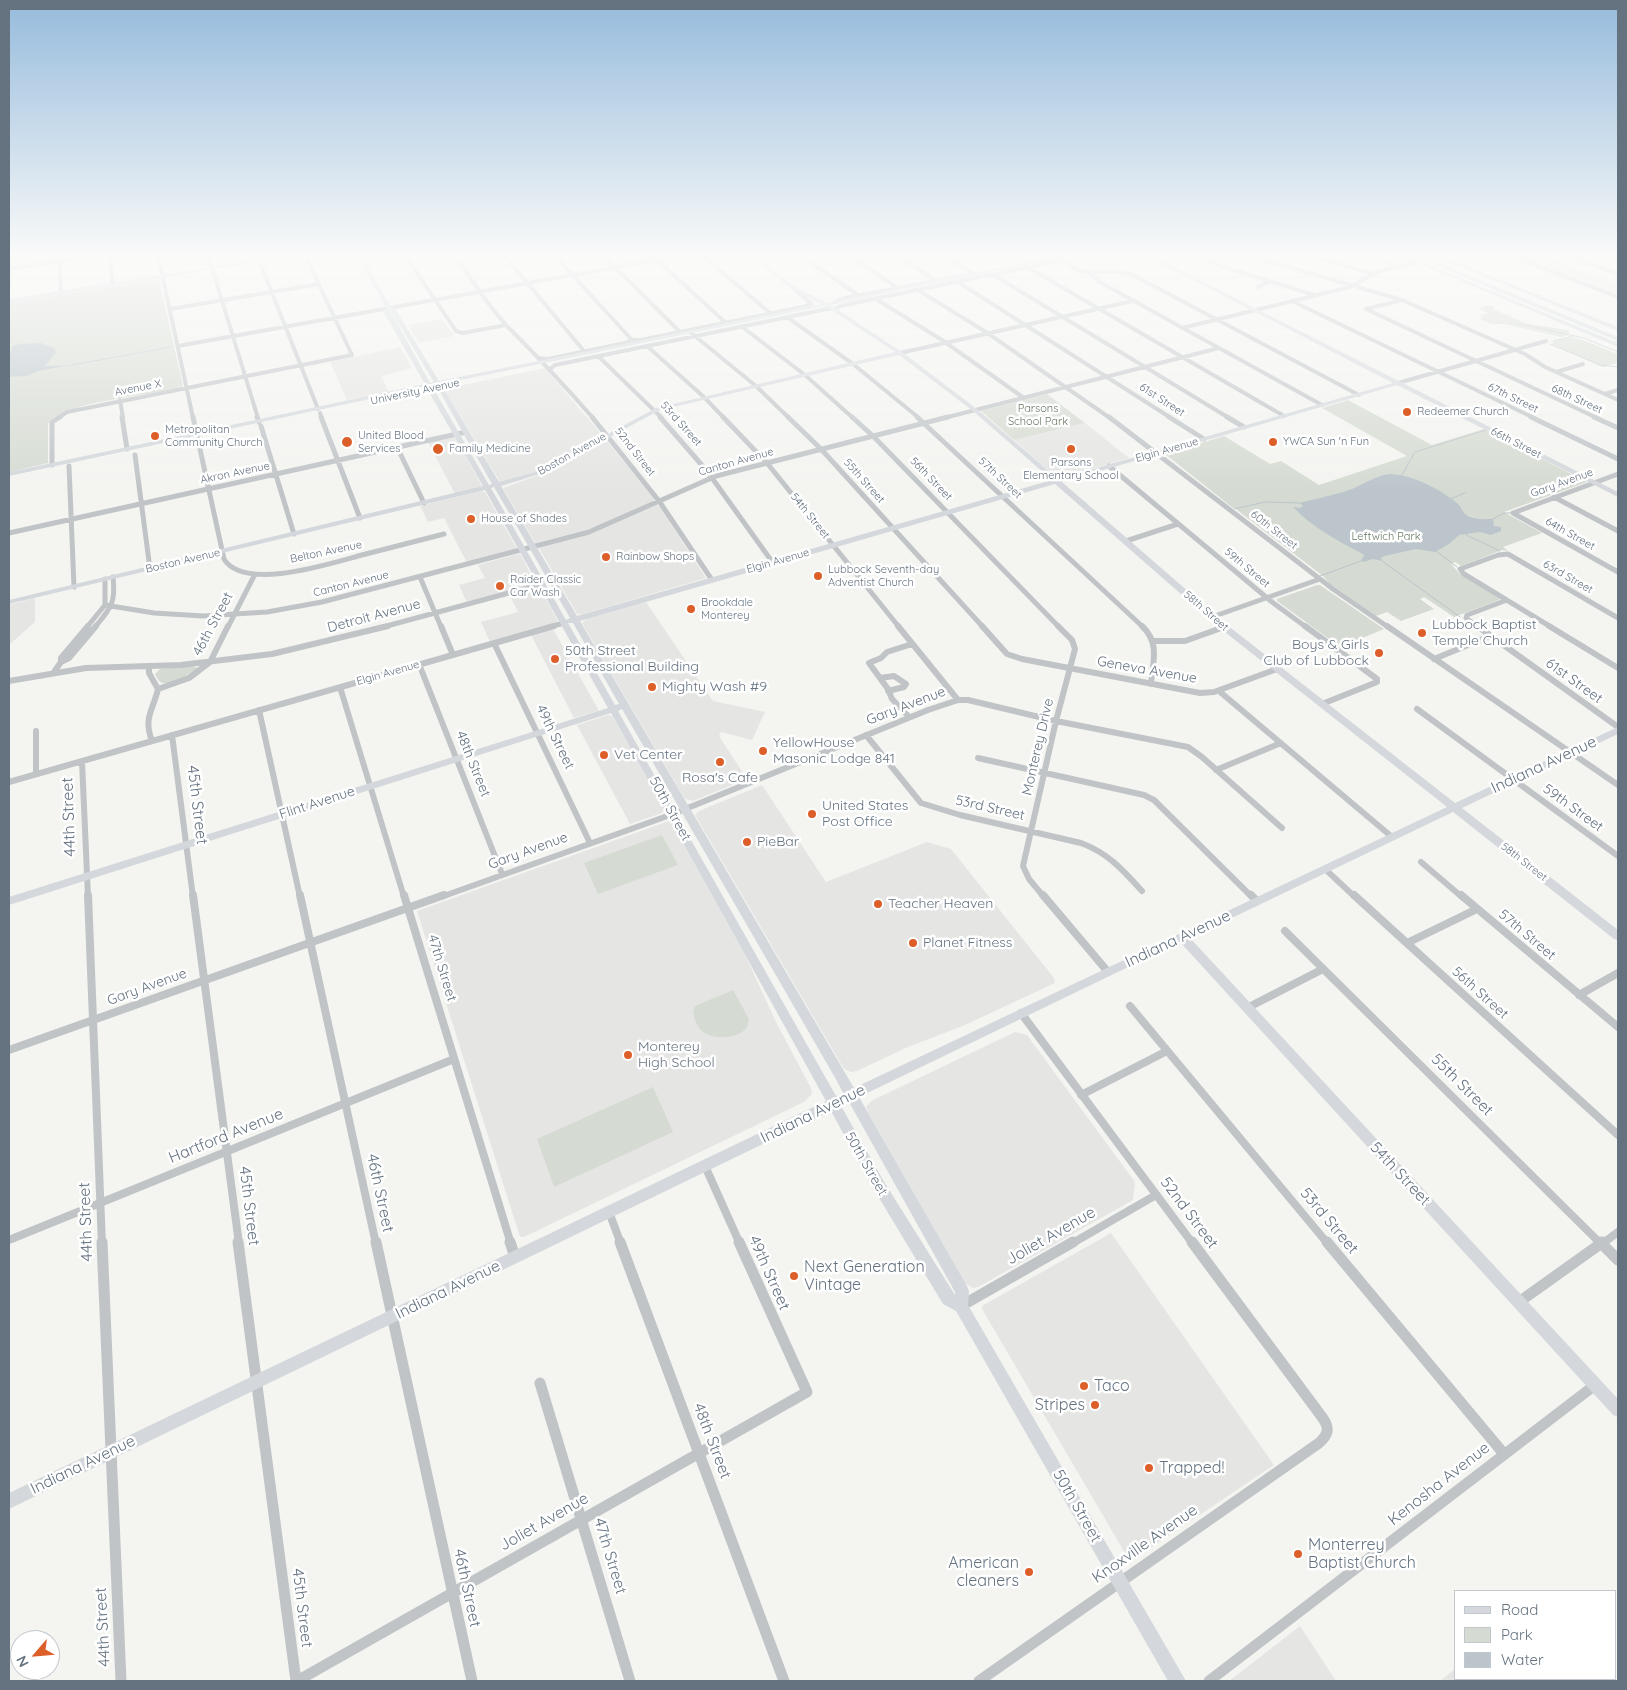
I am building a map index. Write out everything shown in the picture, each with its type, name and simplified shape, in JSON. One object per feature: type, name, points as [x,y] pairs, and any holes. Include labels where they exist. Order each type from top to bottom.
[{"type":"main road","name":"50th Street","points":[[406,334],[433,386],[619,707],[685,809],[851,1095],[962,1290],[961,1306]]},
{"type":"main road","name":"University Avenue","points":[[260,424],[634,343],[693,334]]},
{"type":"main road","name":"58th Street","points":[[870,334],[975,410],[1224,627],[1618,936]]},
{"type":"main road","name":"66th Street","points":[[1301,334],[1618,495]]},
{"type":"main road","points":[[1591,334],[1618,345]]},
{"type":"main road","name":"Boston Avenue","points":[[9,602],[493,487],[542,472],[654,410],[900,354]]},
{"type":"main road","name":"Elgin Avenue","points":[[569,621],[1398,383]]},
{"type":"main road","points":[[9,476],[69,466],[260,424]]},
{"type":"main road","points":[[9,476],[127,449],[198,437]]},
{"type":"main road","name":"50th Street","points":[[528,549],[542,584],[569,621]]},
{"type":"main road","name":"50th Street","points":[[619,707],[673,814],[878,1184],[948,1299],[961,1306],[1177,1681]]},
{"type":"main road","name":"Flint Avenue","points":[[9,901],[619,707]]},
{"type":"main road","name":"Indiana Avenue","points":[[9,1501],[392,1318],[1021,1013],[1618,729]]},
{"type":"main road","name":"54th Street","points":[[1182,937],[1618,1410]]},
{"type":"street","points":[[175,334],[224,551]]},
{"type":"street","points":[[178,346],[246,334]]},
{"type":"street","points":[[289,334],[360,518]]},
{"type":"street","name":"Avenue X","points":[[52,465],[52,425],[58,417],[72,410],[352,355],[342,334]]},
{"type":"street","name":"52nd Street","points":[[516,334],[608,435],[659,501],[712,580]]},
{"type":"street","points":[[570,334],[584,351]]},
{"type":"street","points":[[626,334],[634,343]]},
{"type":"street","points":[[544,364],[548,359],[672,334]]},
{"type":"street","points":[[544,364],[555,365],[647,346],[693,334]]},
{"type":"street","name":"55th Street","points":[[693,334],[756,386],[821,449],[1004,652],[1011,655]]},
{"type":"street","name":"56th Street","points":[[751,334],[805,375],[873,436],[1072,640],[1075,649],[1070,668]]},
{"type":"street","name":"57th Street","points":[[811,334],[853,364],[925,423],[1147,631],[1154,641]]},
{"type":"street","points":[[931,334],[1024,398]]},
{"type":"street","name":"Boston Avenue","points":[[900,354],[988,334]]},
{"type":"street","name":"60th Street","points":[[988,334],[1067,387],[1158,452],[1320,579],[1618,785]]},
{"type":"street","name":"61st Street","points":[[1040,334],[1204,439]]},
{"type":"street","points":[[1091,334],[1244,428]]},
{"type":"street","points":[[1142,334],[1284,416]]},
{"type":"street","points":[[1193,334],[1322,405]]},
{"type":"street","points":[[1245,334],[1359,394]]},
{"type":"street","name":"67th Street","points":[[1360,334],[1618,459]]},
{"type":"street","name":"68th Street","points":[[1419,334],[1618,428]]},
{"type":"street","points":[[1479,334],[1618,400]]},
{"type":"street","points":[[233,336],[294,534]]},
{"type":"street","name":"Elgin Avenue","points":[[1398,383],[1546,341]]},
{"type":"street","name":"54th Street","points":[[647,346],[705,398],[767,463],[958,700]]},
{"type":"street","name":"Canton Avenue","points":[[235,615],[300,607],[528,549],[589,532],[712,477],[1219,348]]},
{"type":"street","name":"53rd Street","points":[[598,356],[654,410],[712,477],[773,563]]},
{"type":"street","points":[[1556,372],[1583,364]]},
{"type":"street","points":[[1605,394],[1618,390]]},
{"type":"street","points":[[120,400],[127,449]]},
{"type":"street","name":"Akron Avenue","points":[[9,533],[461,433]]},
{"type":"street","points":[[396,447],[424,503]]},
{"type":"street","points":[[135,455],[150,569]]},
{"type":"street","points":[[69,466],[74,587]]},
{"type":"street","name":"59th Street","points":[[1109,466],[1267,597],[1377,679],[1376,682],[1322,704]]},
{"type":"street","name":"Gary Avenue","points":[[1513,513],[1618,474]]},
{"type":"street","points":[[1554,497],[1618,531]]},
{"type":"street","name":"64th Street","points":[[1513,513],[1618,572]]},
{"type":"street","points":[[1126,541],[1178,524]]},
{"type":"street","name":"Belton Avenue","points":[[224,551],[224,558],[228,566],[238,571],[254,574],[284,572],[317,566],[444,534]]},
{"type":"street","name":"63rd Street","points":[[1507,600],[1460,570],[1498,555],[1507,554],[1618,618]]},
{"type":"street","name":"46th Street","points":[[158,689],[189,678],[210,662],[254,574]]},
{"type":"street","points":[[61,662],[68,658],[112,606],[115,595],[114,577]]},
{"type":"street","points":[[420,577],[453,654]]},
{"type":"street","points":[[1212,616],[1320,579]]},
{"type":"street","points":[[54,672],[61,662],[61,658],[105,605],[105,580]]},
{"type":"street","name":"Detroit Avenue","points":[[210,662],[254,657],[313,646],[542,584]]},
{"type":"street","points":[[1507,600],[1618,668]]},
{"type":"street","name":"61st Street","points":[[1507,600],[1467,616],[1467,619],[1618,729]]},
{"type":"street","points":[[105,605],[172,614],[235,615]]},
{"type":"street","name":"Elgin Avenue","points":[[9,782],[569,621]]},
{"type":"street","points":[[1151,684],[1154,641],[1185,641],[1224,627]]},
{"type":"street","points":[[1434,659],[1490,636]]},
{"type":"street","name":"49th Street","points":[[494,643],[590,843]]},
{"type":"street","points":[[909,717],[892,700],[869,663],[881,658],[887,652],[912,644]]},
{"type":"street","name":"Geneva Avenue","points":[[1011,655],[1200,693],[1219,690],[1277,669]]},
{"type":"street","points":[[9,681],[54,672],[93,668],[149,667],[210,662]]},
{"type":"street","name":"48th Street","points":[[419,664],[502,874]]},
{"type":"street","points":[[149,667],[149,673],[158,689],[147,715],[147,728],[152,741]]},
{"type":"street","name":"Monterey Drive","points":[[1031,832],[1070,668]]},
{"type":"street","points":[[880,678],[889,675],[900,677],[906,684],[904,687],[888,691]]},
{"type":"street","points":[[9,685],[28,678]]},
{"type":"street","name":"47th Street","points":[[340,687],[515,1257]]},
{"type":"street","points":[[1219,690],[1392,837]]},
{"type":"street","name":"Gary Avenue","points":[[9,1050],[673,814],[909,717],[958,700],[968,700],[1056,721]]},
{"type":"street","name":"59th Street","points":[[1417,709],[1618,856]]},
{"type":"street","name":"46th Street","points":[[258,710],[472,1681]]},
{"type":"street","points":[[1056,721],[1180,744],[1194,751],[1282,828]]},
{"type":"street","points":[[36,731],[36,774]]},
{"type":"street","name":"45th Street","points":[[172,735],[297,1681]]},
{"type":"street","name":"53rd Street","points":[[866,735],[911,793],[922,803],[960,816],[1031,832],[1023,866],[1024,871],[1108,972]]},
{"type":"street","points":[[1216,770],[1281,744]]},
{"type":"street","points":[[978,758],[1132,790],[1154,800],[1258,901]]},
{"type":"street","name":"44th Street","points":[[82,761],[121,1681]]},
{"type":"street","points":[[1031,832],[1099,849],[1110,856],[1142,891]]},
{"type":"street","name":"57th Street","points":[[1421,862],[1618,1028]]},
{"type":"street","name":"56th Street","points":[[1325,869],[1618,1135]]},
{"type":"street","points":[[1408,943],[1477,909]]},
{"type":"street","name":"55th Street","points":[[1285,931],[1618,1260]]},
{"type":"street","points":[[1247,1008],[1323,968]]},
{"type":"street","points":[[1579,995],[1618,973]]},
{"type":"street","name":"53rd Street","points":[[1130,1006],[1504,1454]]},
{"type":"street","name":"52nd Street","points":[[1021,1013],[1319,1412],[1326,1423],[1328,1433]]},
{"type":"street","points":[[1081,1095],[1168,1051]]},
{"type":"street","name":"Hartford Avenue","points":[[9,1240],[454,1059]]},
{"type":"street","name":"49th Street","points":[[705,1166],[807,1392]]},
{"type":"street","name":"Joliet Avenue","points":[[961,1306],[1156,1195]]},
{"type":"street","name":"48th Street","points":[[609,1212],[784,1681]]},
{"type":"street","points":[[1519,1302],[1618,1232]]},
{"type":"street","name":"47th Street","points":[[540,1383],[630,1681]]},
{"type":"street","name":"Kenosha Avenue","points":[[1209,1681],[1595,1385]]},
{"type":"street","name":"Joliet Avenue","points":[[297,1681],[807,1392]]},
{"type":"street","name":"Knoxville Avenue","points":[[979,1681],[1319,1443],[1327,1437],[1328,1433]]},
{"type":"shaded area","points":[[413,334],[453,334],[455,336],[419,343]]},
{"type":"shaded area","points":[[400,347],[412,368],[381,376],[389,392],[347,400],[330,362]]},
{"type":"shaded area","points":[[545,368],[602,435],[536,472],[500,482],[444,389]]},
{"type":"shaded area","name":"Parsons Elementary School","points":[[1085,423],[1129,458],[1062,477],[1056,477],[1014,440]]},
{"type":"shaded area","points":[[455,437],[482,486],[455,494],[428,442]]},
{"type":"shaded area","points":[[606,440],[654,498],[654,501],[594,528],[535,543],[503,488],[544,473]]},
{"type":"shaded area","points":[[481,491],[485,492],[517,549],[467,563],[444,518],[428,522],[420,506]]},
{"type":"shaded area","points":[[657,505],[706,578],[583,614],[577,614],[539,548],[567,540]]},
{"type":"shaded area","points":[[518,554],[521,555],[535,583],[467,603],[459,585],[485,578],[478,565]]},
{"type":"shaded area","points":[[537,588],[541,590],[558,621],[490,642],[481,622],[518,612],[510,596]]},
{"type":"shaded area","points":[[35,598],[35,622],[9,645],[9,605]]},
{"type":"shaded area","points":[[646,602],[713,701],[765,712],[752,740],[721,732],[719,736],[747,779],[693,801],[685,799],[582,623],[587,619]]},
{"type":"shaded area","points":[[553,629],[598,711],[574,718],[531,635]]},
{"type":"shaded area","points":[[608,715],[612,716],[664,807],[662,813],[630,824],[577,725]]},
{"type":"shaded area","points":[[762,785],[826,882],[927,842],[951,849],[1054,978],[1055,983],[965,1025],[908,1047],[857,1071],[851,1072],[844,1069],[695,815],[699,811]]},
{"type":"shaded area","name":"Monterey High School","points":[[669,821],[672,823],[746,957],[777,1024],[811,1088],[812,1094],[804,1102],[524,1237],[520,1237],[417,911]]},
{"type":"shaded area","points":[[1015,1032],[1027,1035],[1135,1182],[1133,1200],[978,1287],[973,1288],[965,1283],[866,1107],[871,1101]]},
{"type":"shaded area","points":[[1111,1233],[1274,1465],[1134,1559],[1125,1553],[982,1309],[982,1306]]},
{"type":"shaded area","points":[[1300,1626],[1336,1681],[1229,1681]]},
{"type":"shaded area","points":[[1454,1670],[1454,1680],[1596,1681],[1440,1681]]},
{"type":"green space","points":[[9,334],[171,334],[183,386],[110,400],[56,416],[48,424],[48,463],[9,472]]},
{"type":"green space","points":[[1547,334],[1568,334],[1561,337]]},
{"type":"green space","points":[[1570,337],[1583,340],[1618,354],[1618,363],[1603,367],[1552,345],[1554,341]]},
{"type":"green space","name":"Parsons School Park","points":[[1047,394],[1085,423],[1014,440],[981,411]]},
{"type":"green space","name":"Leftwich Park","points":[[1348,400],[1432,445],[1484,429],[1587,482],[1504,512],[1542,533],[1503,547],[1508,551],[1502,550],[1461,566],[1455,562],[1451,564],[1458,572],[1500,598],[1499,600],[1454,617],[1424,597],[1420,599],[1434,609],[1401,621],[1387,612],[1376,616],[1329,583],[1323,576],[1237,510],[1237,508],[1233,508],[1165,454],[1224,436],[1270,464],[1281,461],[1319,485],[1407,456],[1322,408]]},
{"type":"green space","points":[[1320,585],[1384,629],[1360,639],[1366,644],[1347,652],[1277,601],[1277,599]]},
{"type":"green space","points":[[192,666],[198,668],[171,683],[162,683],[155,674],[160,669]]},
{"type":"green space","points":[[662,835],[678,865],[598,894],[584,863]]},
{"type":"green space","points":[[733,990],[749,1019],[747,1027],[743,1032],[730,1037],[716,1037],[703,1032],[699,1028],[693,1012],[695,1006]]},
{"type":"green space","points":[[653,1087],[673,1132],[554,1187],[537,1139]]},
{"type":"water","points":[[41,343],[54,348],[56,352],[45,366],[72,365],[42,370],[26,376],[9,377],[9,357],[13,346]]},
{"type":"water","points":[[1389,474],[1416,479],[1434,488],[1457,503],[1468,516],[1478,519],[1493,519],[1494,526],[1501,527],[1501,531],[1491,535],[1480,532],[1459,535],[1449,544],[1435,552],[1416,549],[1384,556],[1381,558],[1382,561],[1373,559],[1363,562],[1361,560],[1364,556],[1363,554],[1317,528],[1293,507],[1300,508],[1303,506],[1299,503],[1352,489],[1374,478]]},
{"type":"waterway","points":[[1565,334],[1584,338],[1618,352]]},
{"type":"waterway","points":[[1553,341],[1573,336]]},
{"type":"waterway","points":[[1550,344],[1600,365],[1618,367]]},
{"type":"waterway","points":[[72,365],[171,347]]},
{"type":"waterway","points":[[1402,475],[1415,452],[1486,430]]},
{"type":"waterway","points":[[1450,499],[1465,493]]},
{"type":"waterway","points":[[1234,509],[1265,502],[1299,503]]},
{"type":"waterway","points":[[1493,519],[1504,513],[1513,513]]},
{"type":"waterway","points":[[1466,535],[1500,551]]},
{"type":"waterway","points":[[1436,551],[1457,567]]},
{"type":"waterway","points":[[1320,576],[1361,561]]},
{"type":"waterway","points":[[1382,561],[1460,617]]},
{"type":"place","name":"Redeemer Church","points":[[1407,412]]},
{"type":"place","name":"Metropolitan Community Church","points":[[155,436]]},
{"type":"place","name":"United Blood Services","points":[[347,442]]},
{"type":"place","name":"YWCA Sun 'n Fun","points":[[1273,442]]},
{"type":"place","name":"Family Medicine","points":[[438,449]]},
{"type":"place","name":"Parsons Elementary School","points":[[1071,449]]},
{"type":"place","name":"House of Shades","points":[[471,519]]},
{"type":"place","name":"Rainbow Shops","points":[[606,557]]},
{"type":"place","name":"Lubbock Seventh-day Adventist Church","points":[[818,576]]},
{"type":"place","name":"Raider Classic Car Wash","points":[[500,586]]},
{"type":"place","name":"Brookdale Monterey","points":[[691,609]]},
{"type":"place","name":"Lubbock Baptist Temple Church","points":[[1422,633]]},
{"type":"place","name":"Boys & Girls Club of Lubbock","points":[[1379,653]]},
{"type":"place","name":"50th Street Professional Building","points":[[555,659]]},
{"type":"place","name":"Mighty Wash #9","points":[[652,687]]},
{"type":"place","name":"YellowHouse Masonic Lodge 841","points":[[763,751]]},
{"type":"place","name":"Vet Center","points":[[604,755]]},
{"type":"place","name":"Rosa's Cafe","points":[[720,762]]},
{"type":"place","name":"United States Post Office","points":[[812,814]]},
{"type":"place","name":"PieBar","points":[[747,842]]},
{"type":"place","name":"Teacher Heaven","points":[[878,904]]},
{"type":"place","name":"Planet Fitness","points":[[913,943]]},
{"type":"place","name":"Monterey High School","points":[[628,1055]]},
{"type":"place","name":"Next Generation Vintage","points":[[794,1276]]},
{"type":"place","name":"Taco","points":[[1084,1386]]},
{"type":"place","name":"Stripes","points":[[1095,1405]]},
{"type":"place","name":"Trapped!","points":[[1149,1468]]},
{"type":"place","name":"Monterrey Baptist Church","points":[[1298,1554]]},
{"type":"place","name":"American cleaners","points":[[1029,1572]]}]
